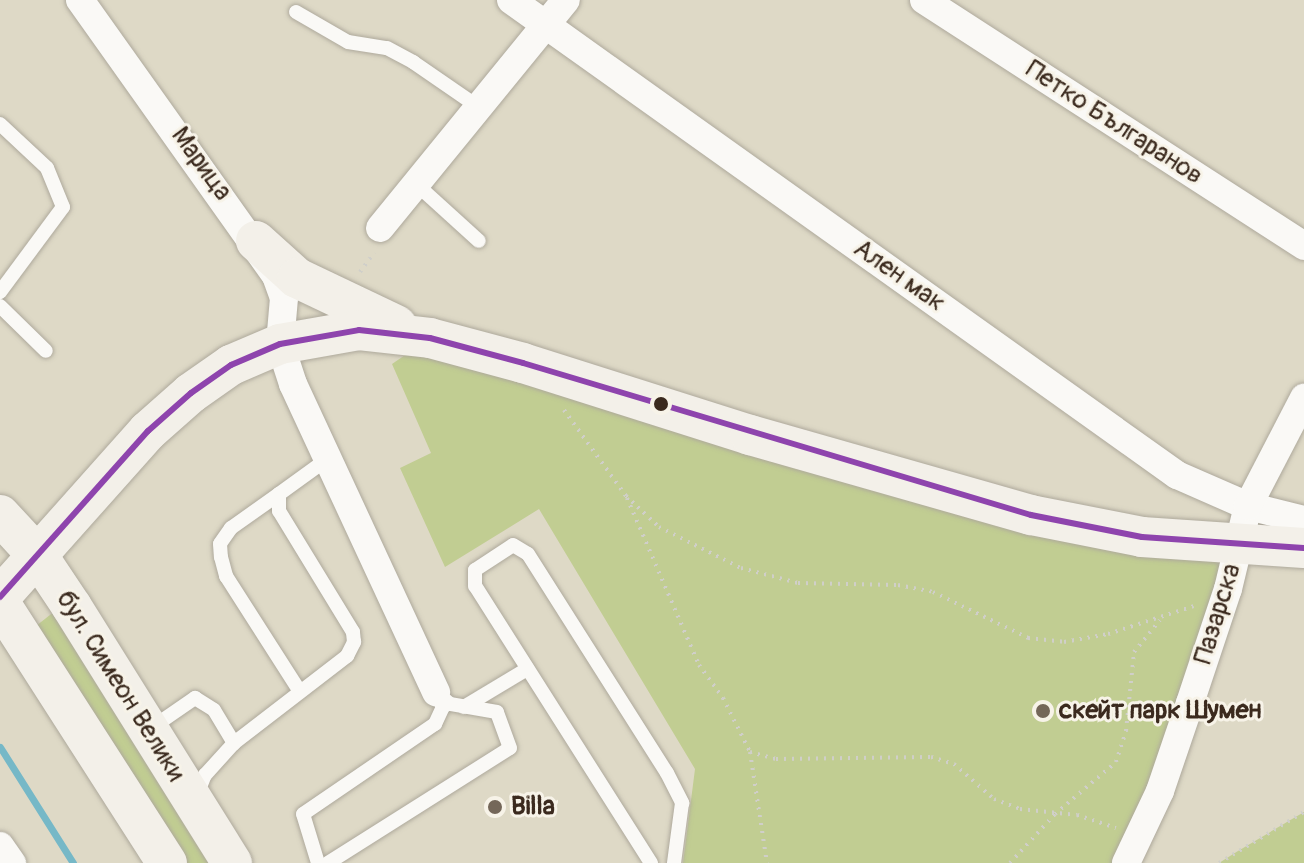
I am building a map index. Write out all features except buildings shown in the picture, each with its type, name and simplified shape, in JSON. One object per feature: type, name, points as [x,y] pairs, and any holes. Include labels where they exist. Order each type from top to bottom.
[{"type":"street","name":"Марица","points":[[80,0],[256,241],[284,298],[280,344]]},
{"type":"street","name":"Ален мак","points":[[511,0],[543,26],[1244,525],[1304,520]]},
{"type":"street","points":[[380,228],[566,0]]},
{"type":"street","name":"Петко Българанов","points":[[924,0],[1304,246]]},
{"type":"street","points":[[256,241],[297,278],[430,338],[1031,515],[1142,537],[1244,525],[1304,548]]},
{"type":"street","points":[[0,597],[148,431],[191,393],[231,365],[280,344],[359,330],[430,338]]},
{"type":"street","points":[[280,344],[326,460],[436,692]]},
{"type":"street","name":"Пазарска","points":[[1126,863],[1140,837],[1228,589],[1244,525],[1304,398]]},
{"type":"street","name":"бул. Симеон Велики","points":[[0,515],[38,556],[232,863]]},
{"type":"street","name":"бул. Симеон Велики","points":[[0,603],[167,863]]},
{"type":"street","points":[[0,846],[12,863]]},
{"type":"lane","points":[[296,12],[348,42],[387,48],[477,106]]},
{"type":"lane","points":[[0,124],[47,168],[63,207],[0,292]]},
{"type":"lane","points":[[415,183],[479,241]]},
{"type":"lane","points":[[0,306],[46,351]]},
{"type":"lane","points":[[299,690],[226,576],[220,544],[231,528],[326,460]]},
{"type":"lane","points":[[194,803],[205,775],[234,743],[347,656],[353,632],[285,526],[279,494]]},
{"type":"lane","points":[[651,863],[475,586],[475,570],[513,545],[528,554],[667,773],[682,803],[674,863]]},
{"type":"lane","points":[[464,707],[527,669]]},
{"type":"lane","points":[[328,863],[510,748],[497,712],[464,707],[436,692]]},
{"type":"lane","points":[[318,863],[303,814],[435,724],[443,707],[436,692]]},
{"type":"lane","points":[[148,730],[195,698],[214,710],[234,743]]},
{"type":"path","points":[[339,299],[388,235],[380,228]]},
{"type":"path","points":[[562,408],[626,496],[659,527],[741,568],[798,583],[898,585],[933,592],[1028,638],[1086,639],[1162,618],[1228,589]]},
{"type":"path","points":[[626,496],[699,665],[723,698],[750,752],[767,863]]},
{"type":"path","points":[[1010,863],[1055,814],[1116,762],[1126,731],[1134,652],[1162,618]]},
{"type":"path","points":[[750,752],[776,759],[931,757],[954,764],[994,799],[1055,814],[1077,815],[1140,837]]},
{"type":"path","points":[[1219,863],[1304,812]]},
{"type":"green space","points":[[430,338],[750,435],[1240,544],[1126,863],[683,863],[695,769],[539,509],[445,567],[400,468],[431,453],[392,364]]},
{"type":"green space","points":[[60,607],[219,863],[176,863],[31,630]]},
{"type":"green space","points":[[1304,812],[1304,863],[1219,863],[1238,851]]},
{"type":"waterway","points":[[0,747],[73,863]]},
{"type":"transit line","points":[[0,597],[148,431],[191,393],[231,365],[280,344],[359,330],[430,338],[523,363],[1031,515],[1142,537],[1304,548]]},
{"type":"place","name":"скейт парк Шумен","points":[[1043,711]]},
{"type":"place","name":"Billa","points":[[495,807]]}]
